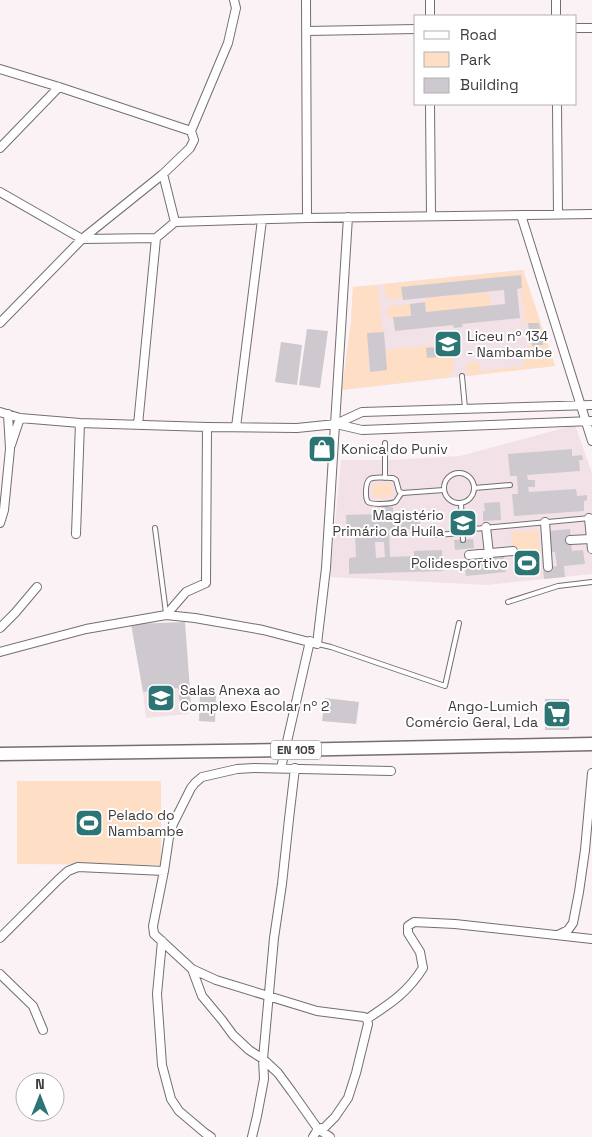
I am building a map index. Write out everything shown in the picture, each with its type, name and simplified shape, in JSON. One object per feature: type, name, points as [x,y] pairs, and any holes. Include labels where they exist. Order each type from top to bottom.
[{"type":"main road","name":"EN 105","points":[[0,754],[592,744]]},
{"type":"street","points":[[0,323],[82,238],[163,174],[190,148],[194,140],[192,131],[228,43],[236,8],[234,0]]},
{"type":"street","points":[[306,0],[308,218]]},
{"type":"street","points":[[430,0],[430,15]]},
{"type":"street","points":[[556,0],[556,15]]},
{"type":"street","points":[[577,28],[592,28]]},
{"type":"street","points":[[307,30],[414,30]]},
{"type":"street","points":[[0,69],[192,131]]},
{"type":"street","points":[[0,148],[59,87]]},
{"type":"street","points":[[430,105],[431,216]]},
{"type":"street","points":[[557,105],[558,214]]},
{"type":"street","points":[[163,174],[175,222]]},
{"type":"street","points":[[0,192],[82,238],[156,238],[175,222],[348,217],[592,214]]},
{"type":"street","points":[[521,215],[581,405],[589,421],[592,441]]},
{"type":"street","points":[[281,768],[313,643],[326,568],[348,217]]},
{"type":"street","points":[[236,427],[262,220]]},
{"type":"street","points":[[138,425],[156,238]]},
{"type":"street","points":[[336,424],[362,412],[592,405]]},
{"type":"street","points":[[10,449],[4,413],[20,418],[80,423],[297,428],[336,424],[362,430],[589,421]]},
{"type":"street","points":[[0,523],[4,510],[10,449],[20,418]]},
{"type":"street","points":[[76,534],[80,423]]},
{"type":"street","points":[[166,615],[186,592],[206,583],[207,427]]},
{"type":"street","points":[[591,518],[592,549]]},
{"type":"street","points":[[545,522],[548,567]]},
{"type":"street","points":[[486,528],[489,554]]},
{"type":"street","points":[[570,540],[591,539]]},
{"type":"street","points":[[469,555],[513,551]]},
{"type":"street","points":[[0,628],[16,613],[37,586]]},
{"type":"street","points":[[0,652],[86,629],[166,615],[263,630],[313,643]]},
{"type":"street","points":[[367,1019],[364,1017],[317,1011],[216,980],[192,968],[154,934],[152,926],[173,824],[195,783],[202,777],[237,769],[254,768],[391,771]]},
{"type":"street","points":[[252,1137],[264,1079],[263,1059],[274,938],[295,768]]},
{"type":"street","points":[[557,936],[568,930],[574,916],[585,850],[592,773]]},
{"type":"street","points":[[0,938],[68,871],[78,867],[164,871]]},
{"type":"street","points":[[367,1019],[394,1001],[414,982],[423,968],[420,952],[408,933],[408,926],[414,922],[455,924],[592,939]]},
{"type":"street","points":[[162,941],[157,994],[162,1065],[171,1099],[178,1111],[211,1137]]},
{"type":"street","points":[[192,968],[202,996],[233,1035],[248,1050],[263,1059],[278,1073],[318,1129],[330,1137]]},
{"type":"street","points":[[0,974],[32,1006],[43,1030]]},
{"type":"street","points":[[313,1137],[318,1129],[325,1127],[334,1117],[348,1098],[368,1024],[367,1019]]},
{"type":"lane","points":[[462,376],[465,408]]},
{"type":"lane","points":[[384,478],[385,443]]},
{"type":"lane","points":[[459,473],[469,477],[474,488],[473,496],[461,504],[450,501],[447,498],[444,484],[450,476],[459,473]]},
{"type":"lane","points":[[402,493],[396,480],[393,478],[371,478],[368,481],[366,492],[368,502],[371,504],[393,503],[402,493],[444,490]]},
{"type":"lane","points":[[474,488],[510,485]]},
{"type":"lane","points":[[461,504],[464,540]]},
{"type":"lane","points":[[435,536],[486,528],[591,518]]},
{"type":"lane","points":[[155,528],[166,615]]},
{"type":"lane","points":[[508,602],[558,586],[592,582]]},
{"type":"lane","points":[[313,643],[445,686],[459,624]]},
{"type":"shaded area","name":"Liceu nº 134 - Nambambe","points":[[523,270],[555,366],[342,390],[351,322],[353,287]]},
{"type":"shaded area","name":"Magistério Primário da Huíla","points":[[575,425],[592,473],[592,574],[487,585],[330,577],[341,460],[391,460],[460,456]]},
{"type":"shaded area","name":"Salas Anexa ao Complexo Escolar nº 2","points":[[178,688],[180,705],[187,704],[188,714],[146,718],[143,692]]},
{"type":"green space","points":[[523,270],[555,366],[467,376],[466,366],[469,362],[479,362],[481,371],[524,366],[524,347],[543,345],[539,323],[525,323],[520,275],[401,287],[403,298],[390,299],[385,294],[384,284]]},
{"type":"green space","points":[[378,285],[384,332],[367,333],[370,372],[386,370],[385,350],[448,344],[452,348],[454,371],[450,372],[450,377],[342,390],[351,322],[353,287]]},
{"type":"green space","points":[[489,292],[491,306],[426,312],[425,298]]},
{"type":"green space","points":[[410,304],[411,316],[391,318],[387,315],[389,306]]},
{"type":"green space","points":[[376,483],[392,484],[392,497],[373,497],[372,486]]},
{"type":"green space","name":"Polidesportivo","points":[[538,530],[542,575],[515,577],[511,532]]},
{"type":"green space","name":"Pelado do Nambambe","points":[[17,781],[161,781],[161,865],[17,864]]},
{"type":"building","points":[[521,275],[522,288],[517,289],[520,318],[462,324],[463,327],[454,328],[453,325],[395,331],[393,317],[411,316],[410,304],[425,302],[426,312],[505,304],[504,290],[403,300],[401,287]]},
{"type":"building","points":[[528,323],[539,323],[540,329],[529,330]]},
{"type":"building","points":[[307,329],[328,331],[320,388],[299,385]]},
{"type":"building","points":[[384,332],[387,370],[370,372],[367,333]]},
{"type":"building","points":[[542,332],[543,345],[532,346],[531,333]]},
{"type":"building","points":[[281,342],[302,345],[297,385],[275,382]]},
{"type":"building","points":[[447,346],[448,356],[427,358],[426,348]]},
{"type":"building","points":[[572,449],[572,456],[582,455],[583,460],[579,460],[580,471],[527,475],[528,480],[535,480],[535,487],[528,487],[529,492],[576,489],[577,496],[587,495],[587,500],[584,501],[584,511],[514,516],[512,494],[518,494],[517,476],[510,476],[508,454]]},
{"type":"building","points":[[500,502],[501,520],[483,521],[484,503]]},
{"type":"building","points":[[381,507],[393,507],[393,514],[420,513],[420,529],[389,530],[390,557],[414,556],[414,551],[442,550],[443,571],[349,574],[349,558],[356,557],[355,532],[347,532],[346,515],[381,514]],"holes":[[[375,542],[384,542],[385,557],[376,558]]]},
{"type":"building","points":[[570,529],[572,551],[583,550],[585,564],[564,566],[565,577],[544,579],[543,568],[557,566],[555,552],[549,552],[547,531]]},
{"type":"building","points":[[473,539],[474,548],[455,550],[454,540]]},
{"type":"building","points":[[504,557],[506,572],[466,576],[464,560]]},
{"type":"building","points":[[185,622],[191,704],[180,705],[178,688],[143,692],[131,624]]},
{"type":"building","points":[[200,694],[216,695],[215,722],[199,721]]},
{"type":"building","points":[[325,698],[359,702],[356,724],[322,721]]},
{"type":"building","name":"Ango-Lumich Comércio Geral, Lda","points":[[545,699],[569,699],[569,730],[545,730]]},
{"type":"place","name":"Liceu nº 134 - Nambambe","points":[[448,344]]},
{"type":"place","name":"Konica do Puniv","points":[[322,449]]},
{"type":"place","name":"Magistério Primário da Huíla","points":[[463,523]]},
{"type":"place","name":"Polidesportivo","points":[[527,563]]},
{"type":"place","name":"Salas Anexa ao Complexo Escolar nº 2","points":[[161,698]]},
{"type":"place","name":"Ango-Lumich Comércio Geral, Lda","points":[[557,714]]},
{"type":"place","name":"Pelado do Nambambe","points":[[89,823]]}]
